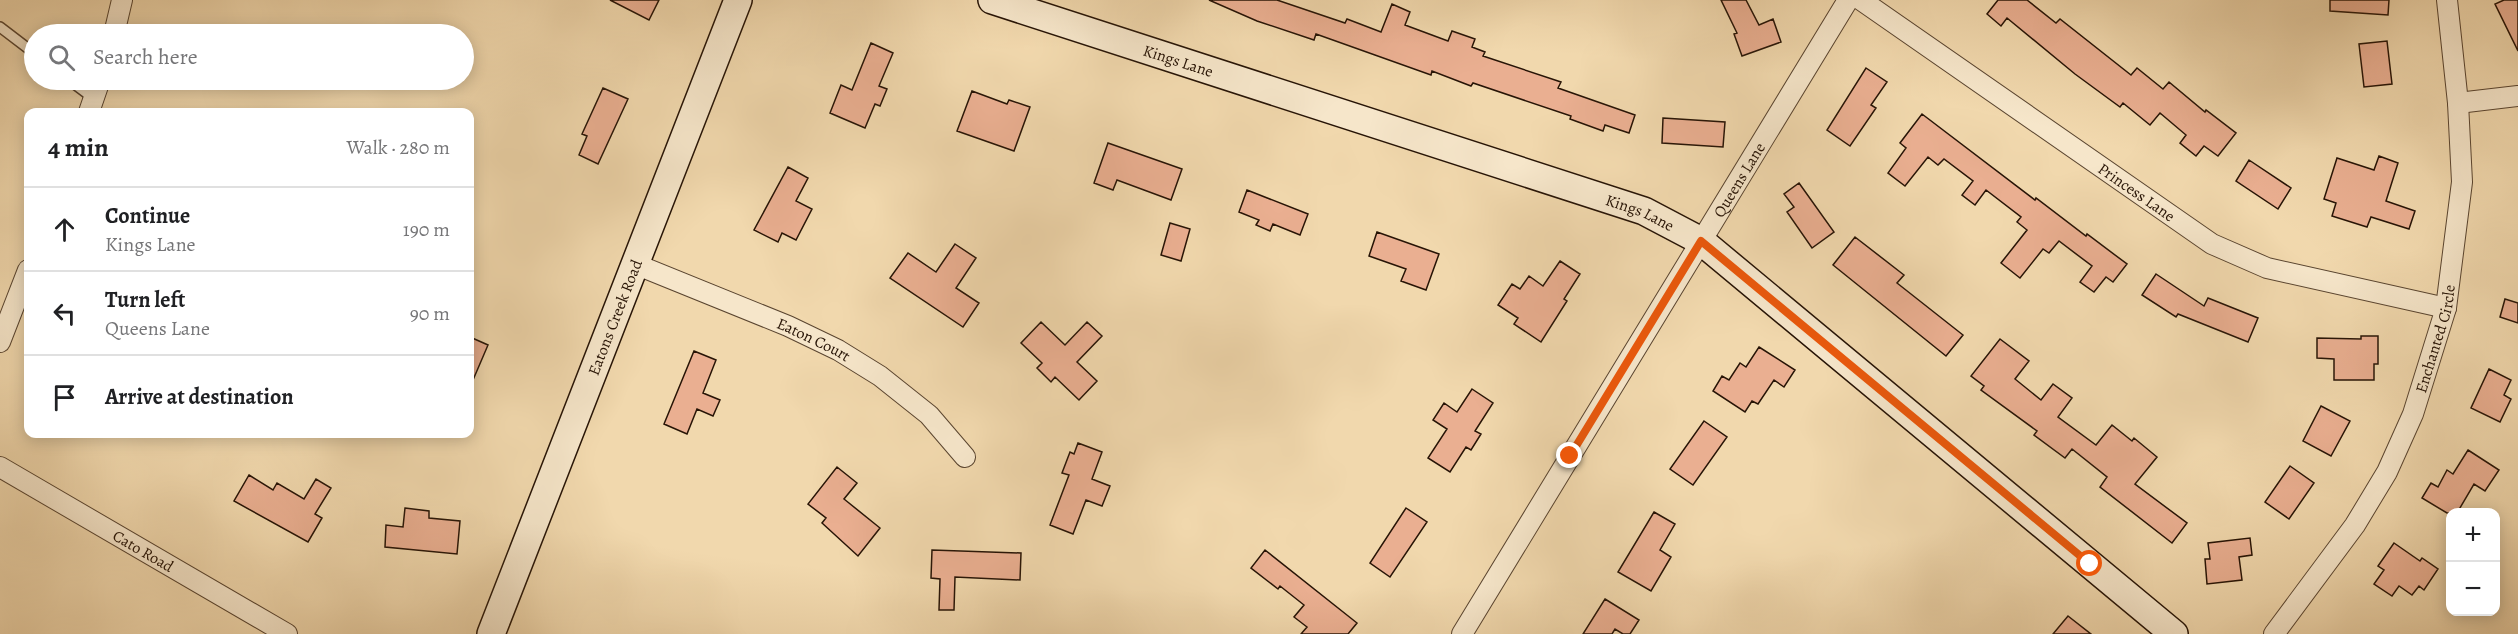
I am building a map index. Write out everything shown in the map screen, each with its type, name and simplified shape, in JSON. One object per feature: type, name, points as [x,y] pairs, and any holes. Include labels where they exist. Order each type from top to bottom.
[{"type":"street","points":[[117,24],[123,0]]},
{"type":"street","name":"Eatons Creek Road","points":[[491,634],[738,0]]},
{"type":"street","name":"Kings Lane","points":[[992,0],[1644,211],[1701,241],[2174,634]]},
{"type":"street","name":"Queens Lane","points":[[1461,634],[1848,0]]},
{"type":"street","name":"Princess Lane","points":[[1861,0],[2212,244],[2267,268],[2446,308]]},
{"type":"street","name":"Enchanted Circle","points":[[2274,634],[2355,525],[2387,472],[2413,414],[2446,308],[2462,182],[2458,103],[2447,0]]},
{"type":"street","points":[[92,106],[97,90]]},
{"type":"street","points":[[2458,103],[2518,96]]},
{"type":"street","name":"Eaton Court","points":[[635,264],[788,326],[838,350],[880,376],[929,415],[964,457]]},
{"type":"street","points":[[0,342],[24,280]]},
{"type":"street","name":"Cato Road","points":[[0,467],[287,634]]},
{"type":"lane","points":[[0,27],[24,45]]},
{"type":"lane","points":[[78,90],[92,106]]},
{"type":"building","points":[[610,0],[659,0],[649,20]]},
{"type":"building","points":[[1209,0],[1277,0],[1345,23],[1347,19],[1381,32],[1392,4],[1410,12],[1405,25],[1448,41],[1452,31],[1475,39],[1472,47],[1485,52],[1483,56],[1561,82],[1558,88],[1635,115],[1629,133],[1605,125],[1603,131],[1570,119],[1571,116],[1473,83],[1471,86],[1432,71],[1431,75],[1316,34],[1314,40],[1257,21]]},
{"type":"building","points":[[1721,0],[1746,0],[1759,25],[1773,19],[1781,42],[1742,56],[1734,34],[1737,33]]},
{"type":"building","points":[[1998,0],[2027,0],[2056,23],[2060,19],[2131,75],[2137,68],[2163,89],[2169,82],[2205,112],[2206,110],[2236,133],[2218,156],[2204,146],[2196,156],[2180,143],[2186,135],[2160,113],[2150,125],[2123,103],[2120,107],[2075,74],[2007,18],[2001,26],[1987,14]]},
{"type":"building","points":[[2330,0],[2389,0],[2388,15],[2330,11]]},
{"type":"building","points":[[2504,0],[2518,0],[2518,51],[2495,4]]},
{"type":"building","points":[[2387,41],[2392,84],[2364,87],[2359,44]]},
{"type":"building","points":[[871,43],[893,53],[879,86],[887,89],[880,106],[875,104],[865,128],[830,113],[841,85],[852,90]]},
{"type":"building","points":[[1866,68],[1887,82],[1871,105],[1876,108],[1850,146],[1827,130]]},
{"type":"building","points":[[603,88],[628,99],[598,164],[579,155],[587,136],[582,134]]},
{"type":"building","points":[[972,91],[1007,104],[1009,100],[1030,107],[1014,151],[957,131]]},
{"type":"building","points":[[1922,114],[2035,200],[2036,198],[2127,264],[2113,282],[2106,277],[2094,292],[2080,282],[2092,266],[2059,241],[2049,253],[2043,249],[2020,278],[2001,263],[2027,230],[2017,222],[2021,217],[1986,190],[1975,205],[1962,195],[1973,181],[1944,159],[1938,165],[1928,157],[1905,186],[1888,173],[1906,148],[1900,143]]},
{"type":"building","points":[[1663,118],[1725,122],[1723,147],[1662,143]]},
{"type":"building","points":[[1108,143],[1182,169],[1171,200],[1117,180],[1113,190],[1094,183]]},
{"type":"building","points":[[2379,156],[2398,163],[2386,201],[2415,211],[2409,229],[2371,217],[2367,227],[2332,216],[2336,203],[2324,199],[2337,158],[2374,170]]},
{"type":"building","points":[[2249,160],[2291,188],[2278,209],[2236,181]]},
{"type":"building","points":[[788,167],[808,178],[796,201],[812,209],[796,240],[782,233],[778,242],[754,230]]},
{"type":"building","points":[[1799,183],[1834,232],[1812,248],[1787,212],[1794,207],[1784,194]]},
{"type":"building","points":[[1247,190],[1308,214],[1300,235],[1273,224],[1270,231],[1256,225],[1259,220],[1239,212]]},
{"type":"building","points":[[1170,223],[1190,229],[1181,261],[1161,255]]},
{"type":"building","points":[[1377,232],[1439,254],[1426,290],[1401,281],[1406,269],[1369,256]]},
{"type":"building","points":[[1855,237],[1904,275],[1897,283],[1963,335],[1946,356],[1833,265]]},
{"type":"building","points":[[955,244],[976,258],[956,288],[979,303],[963,327],[890,278],[908,253],[936,272]]},
{"type":"building","points":[[1560,261],[1580,274],[1564,299],[1567,301],[1541,342],[1514,324],[1518,318],[1498,305],[1512,284],[1520,289],[1529,276],[1543,286]]},
{"type":"building","points":[[2156,274],[2204,306],[2208,298],[2258,318],[2248,342],[2178,314],[2176,317],[2142,295]]},
{"type":"building","points":[[2505,299],[2518,303],[2518,323],[2500,317]]},
{"type":"building","points":[[1041,322],[1065,345],[1087,322],[1102,336],[1077,362],[1097,381],[1079,400],[1055,377],[1051,382],[1037,368],[1042,363],[1021,343]]},
{"type":"building","points":[[2361,336],[2378,336],[2378,364],[2374,364],[2374,380],[2334,380],[2334,359],[2317,358],[2317,338],[2361,339]]},
{"type":"building","points":[[474,339],[488,345],[474,378]]},
{"type":"building","points":[[2000,339],[2029,361],[2015,379],[2041,400],[2053,384],[2072,398],[2058,417],[2096,445],[2112,425],[2132,441],[2134,438],[2157,457],[2135,484],[2187,523],[2172,543],[2100,487],[2107,477],[2072,449],[2065,458],[2034,435],[2037,431],[1981,390],[1984,386],[1971,376]]},
{"type":"building","points":[[1759,347],[1795,370],[1784,387],[1774,380],[1758,404],[1752,401],[1745,412],[1713,391],[1722,376],[1729,380],[1740,363],[1746,367]]},
{"type":"building","points":[[694,351],[716,360],[703,393],[720,400],[713,416],[697,409],[687,434],[664,424]]},
{"type":"building","points":[[2489,369],[2511,380],[2504,395],[2511,399],[2500,422],[2471,408]]},
{"type":"building","points":[[1472,389],[1493,403],[1475,431],[1481,434],[1471,450],[1466,447],[1450,472],[1428,458],[1447,429],[1433,420],[1444,403],[1457,412]]},
{"type":"building","points":[[2321,406],[2350,421],[2331,456],[2303,441]]},
{"type":"building","points":[[1704,421],[1727,437],[1693,485],[1670,469]]},
{"type":"building","points":[[1078,443],[1102,452],[1092,479],[1110,486],[1102,506],[1086,500],[1073,534],[1050,525],[1069,475],[1062,473],[1070,452],[1074,454]]},
{"type":"building","points":[[2468,450],[2499,470],[2485,491],[2474,484],[2460,508],[2446,508],[2446,512],[2422,498],[2431,483],[2438,487],[2447,470],[2453,474]]},
{"type":"building","points":[[2290,466],[2314,483],[2289,519],[2265,502]]},
{"type":"building","points":[[837,467],[857,483],[844,499],[880,528],[858,556],[822,523],[826,518],[808,504]]},
{"type":"building","points":[[249,475],[273,490],[277,483],[304,499],[316,479],[331,488],[315,514],[322,518],[308,542],[234,501]]},
{"type":"building","points":[[405,508],[429,511],[429,518],[460,521],[457,554],[385,547],[386,525],[403,527]]},
{"type":"building","points":[[1406,508],[1427,522],[1390,577],[1370,563]]},
{"type":"building","points":[[1654,512],[1675,524],[1660,550],[1671,557],[1651,591],[1618,572]]},
{"type":"building","points":[[2250,538],[2252,555],[2239,557],[2242,580],[2207,584],[2205,559],[2210,559],[2208,543]]},
{"type":"building","points":[[2394,543],[2420,561],[2422,558],[2438,569],[2424,590],[2419,586],[2412,595],[2399,586],[2392,596],[2374,584],[2384,570],[2378,566]]},
{"type":"building","points":[[932,550],[1021,553],[1020,580],[955,577],[954,610],[939,610],[940,579],[931,578]]},
{"type":"building","points":[[1265,550],[1357,623],[1348,634],[1301,634],[1307,627],[1294,617],[1304,605],[1280,586],[1278,589],[1251,568]]},
{"type":"building","points":[[1605,599],[1639,620],[1630,634],[1623,634],[1615,629],[1612,634],[1583,634]]},
{"type":"building","points":[[2068,616],[2091,634],[2053,634]]},
{"type":"route","points":[[1570,456],[1701,241],[2090,564]]}]
